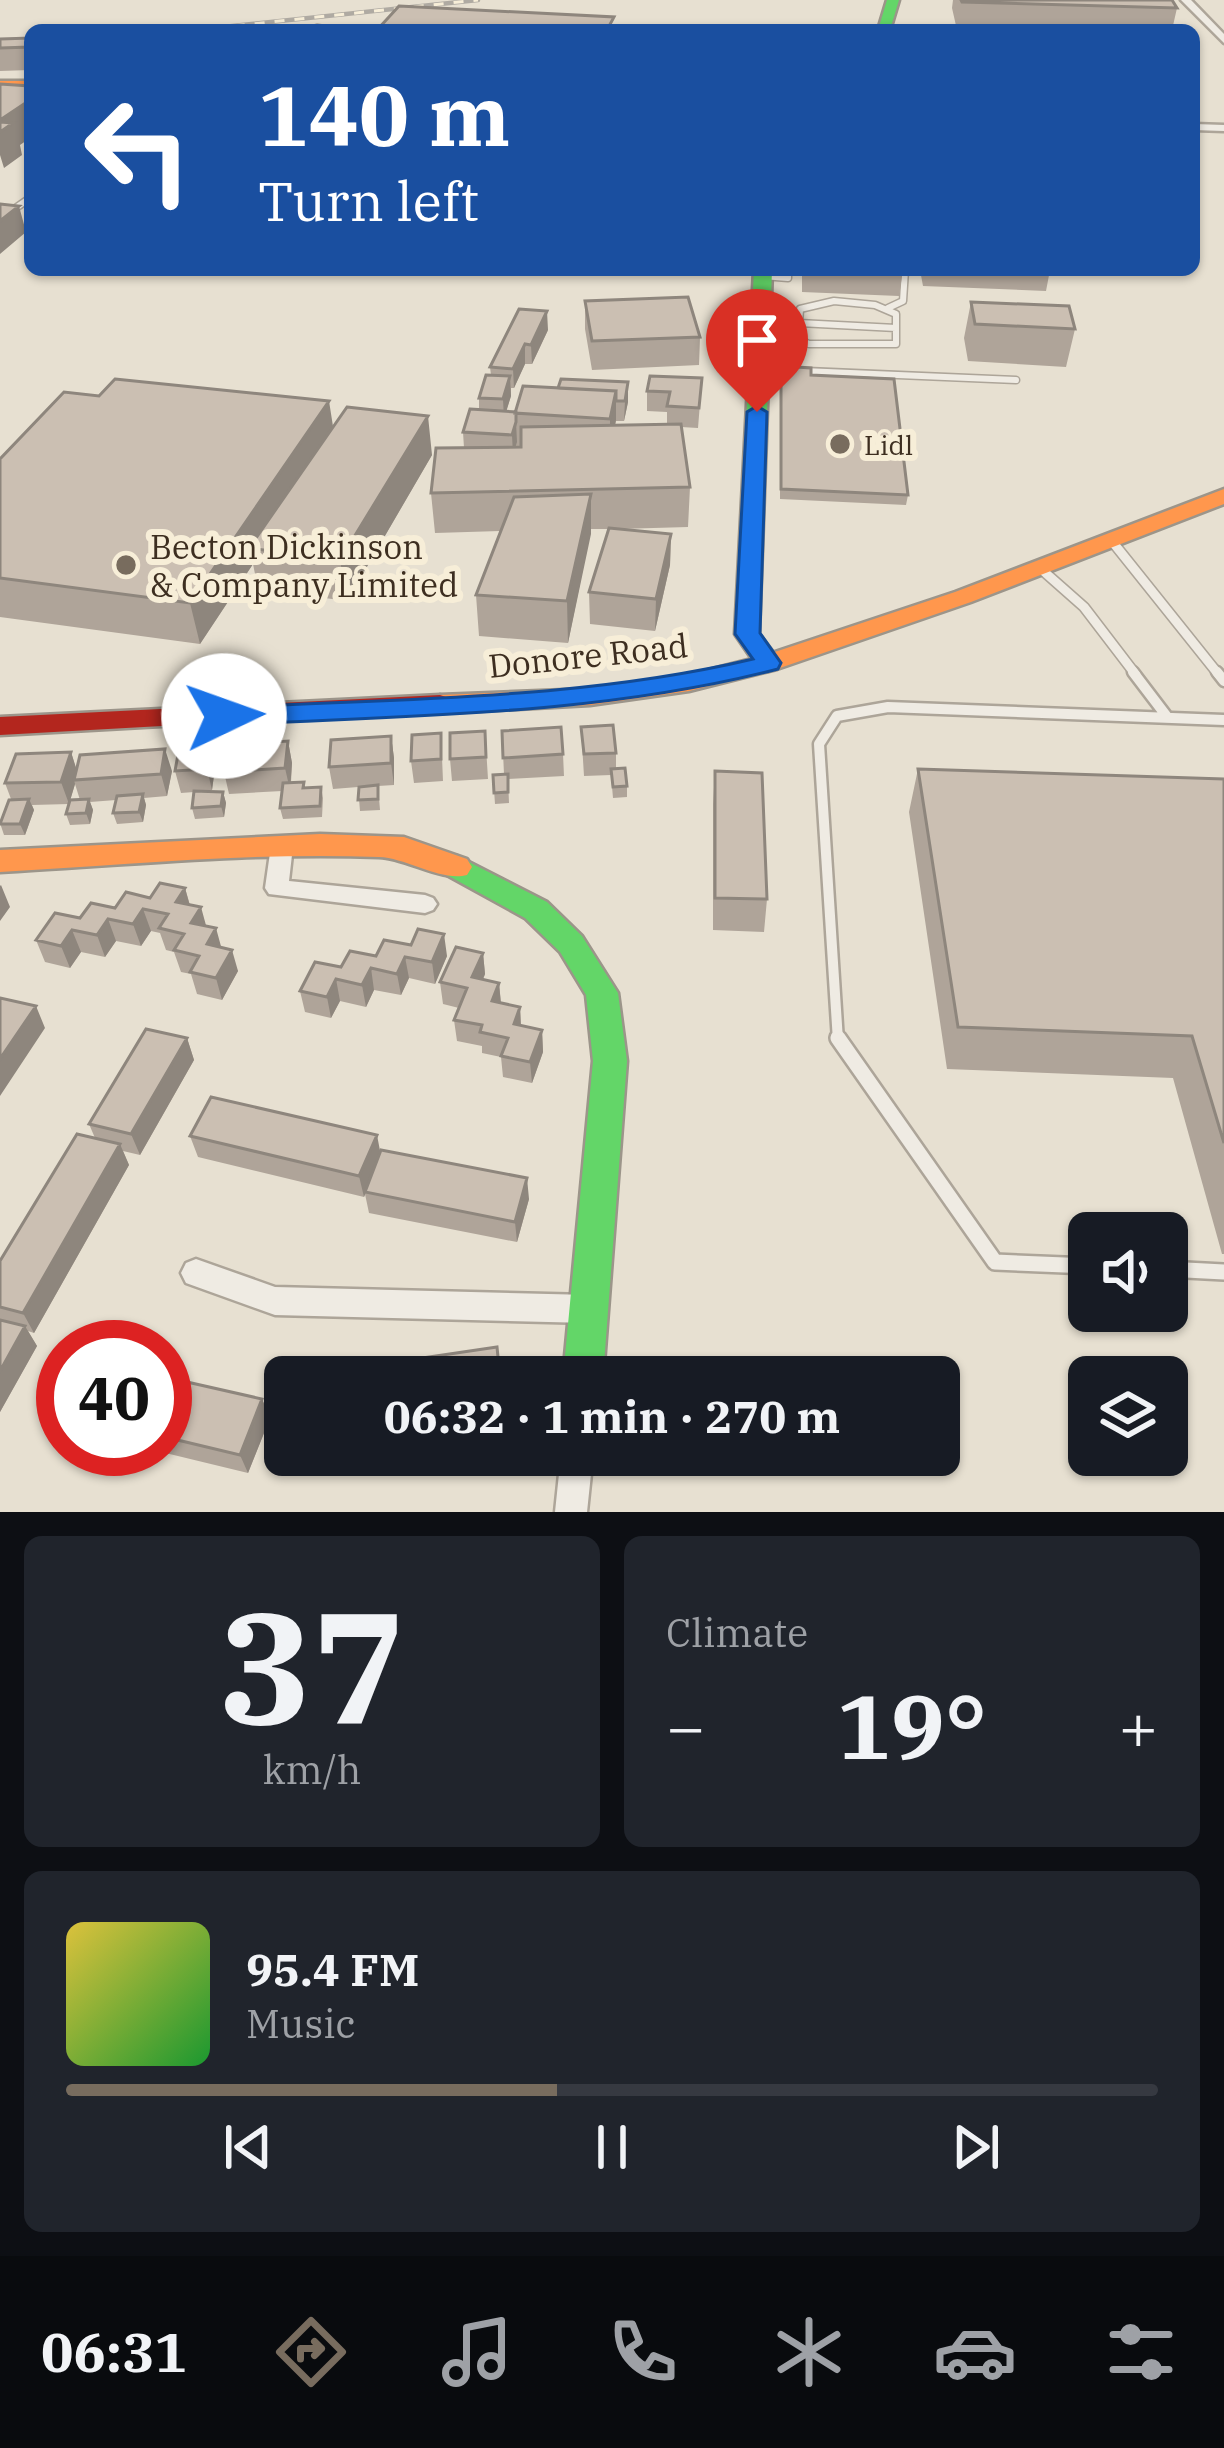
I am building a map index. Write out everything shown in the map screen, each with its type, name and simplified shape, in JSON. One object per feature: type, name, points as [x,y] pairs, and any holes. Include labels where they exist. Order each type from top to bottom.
[{"type":"street","points":[[1186,0],[1224,40]]},
{"type":"street","points":[[769,663],[747,634],[761,325],[770,276]]},
{"type":"street","name":"Donore Road","points":[[0,726],[590,697],[689,682],[769,663],[1041,569],[1224,496]]},
{"type":"street","points":[[282,846],[278,888],[425,904]]},
{"type":"street","points":[[0,861],[282,846],[404,847],[477,875],[536,910],[571,944],[602,993],[610,1060],[586,1356]]},
{"type":"street","points":[[196,1273],[274,1300],[590,1310]]},
{"type":"street","points":[[572,1512],[575,1476]]},
{"type":"lane","points":[[887,308],[896,314],[896,344],[808,344],[798,339],[800,309],[817,302],[887,308],[903,301],[905,276]]},
{"type":"lane","points":[[761,325],[896,328]]},
{"type":"lane","points":[[759,369],[1016,380]]},
{"type":"lane","points":[[1111,541],[1224,681]]},
{"type":"lane","points":[[1041,569],[1084,607],[1168,718]]},
{"type":"lane","points":[[1068,1265],[995,1262],[838,1044],[819,744],[837,716],[888,707],[1224,720]]},
{"type":"lane","points":[[1188,1270],[1224,1272]]},
{"type":"building","points":[[1172,0],[1177,8],[962,2]]},
{"type":"building","points":[[399,6],[614,17],[610,24],[382,24]]},
{"type":"building","points":[[24,38],[24,47],[0,48],[0,39]]},
{"type":"building","points":[[0,84],[24,86],[24,104],[0,120]]},
{"type":"building","points":[[0,204],[19,206],[0,221]]},
{"type":"building","points":[[688,297],[700,337],[592,341],[585,301]]},
{"type":"building","points":[[971,302],[1069,306],[1075,329],[975,324]]},
{"type":"building","points":[[519,309],[547,311],[513,369],[490,367]]},
{"type":"building","name":"Lidl","points":[[781,366],[811,368],[811,375],[894,379],[908,495],[781,489]]},
{"type":"building","points":[[486,375],[510,376],[503,399],[479,398]]},
{"type":"building","points":[[650,376],[702,378],[699,408],[667,406],[670,392],[647,391]]},
{"type":"building","name":"Becton Dickinson & Company Limited","points":[[115,379],[329,401],[190,603],[0,578],[0,459],[64,392],[99,396]]},
{"type":"building","points":[[561,379],[628,382],[625,401],[616,401],[616,391],[558,388]]},
{"type":"building","points":[[523,386],[616,391],[610,419],[515,413]]},
{"type":"building","points":[[347,407],[428,416],[340,560],[249,548]]},
{"type":"building","points":[[470,409],[516,412],[512,435],[463,432]]},
{"type":"building","points":[[681,424],[690,487],[431,493],[436,448],[521,447],[521,427]]},
{"type":"building","points":[[591,494],[567,601],[476,595],[514,497]]},
{"type":"building","points":[[609,528],[671,534],[656,599],[589,592]]},
{"type":"building","points":[[613,725],[616,753],[584,754],[581,727]]},
{"type":"building","points":[[561,727],[563,754],[503,758],[502,731]]},
{"type":"building","points":[[485,731],[486,757],[450,759],[450,733]]},
{"type":"building","points":[[441,733],[441,759],[411,761],[412,735]]},
{"type":"building","points":[[391,736],[391,763],[329,767],[331,740]]},
{"type":"building","points":[[288,741],[285,768],[224,772],[228,745]]},
{"type":"building","points":[[210,746],[207,769],[175,771],[179,749]]},
{"type":"building","points":[[165,749],[161,774],[74,780],[80,755]]},
{"type":"building","points":[[71,752],[61,782],[5,783],[16,754]]},
{"type":"building","points":[[625,768],[627,786],[613,787],[611,769]]},
{"type":"building","points":[[918,769],[1224,779],[1224,1143],[1192,1036],[958,1027]]},
{"type":"building","points":[[715,771],[762,773],[767,899],[715,898]]},
{"type":"building","points":[[508,774],[508,792],[494,793],[493,775]]},
{"type":"building","points":[[304,782],[303,788],[321,787],[320,806],[280,808],[283,783]]},
{"type":"building","points":[[378,785],[378,799],[358,800],[359,787]]},
{"type":"building","points":[[194,791],[223,792],[221,806],[192,808]]},
{"type":"building","points":[[143,794],[139,812],[113,813],[117,796]]},
{"type":"building","points":[[29,799],[20,824],[0,824],[9,800]]},
{"type":"building","points":[[89,799],[86,813],[66,814],[70,800]]},
{"type":"building","points":[[160,883],[185,888],[176,902],[201,907],[191,923],[216,928],[207,944],[232,950],[216,978],[190,972],[199,956],[174,950],[184,934],[159,928],[168,914],[143,909],[133,924],[108,919],[97,935],[72,930],[61,946],[36,940],[55,913],[80,918],[91,903],[115,908],[126,892],[150,898]]},
{"type":"building","points":[[418,929],[444,934],[432,962],[405,957],[397,974],[371,968],[362,985],[336,979],[327,997],[300,991],[315,962],[341,967],[350,951],[376,956],[384,940],[411,945]]},
{"type":"building","points":[[456,947],[483,953],[472,977],[499,983],[492,1001],[520,1007],[514,1024],[542,1030],[530,1062],[501,1056],[508,1038],[480,1032],[482,1025],[454,1020],[467,988],[440,982]]},
{"type":"building","points":[[0,998],[36,1006],[0,1059]]},
{"type":"building","points":[[146,1029],[187,1038],[131,1134],[89,1124]]},
{"type":"building","points":[[211,1097],[377,1135],[359,1176],[190,1136]]},
{"type":"building","points":[[77,1134],[120,1144],[23,1313],[0,1307],[0,1261]]},
{"type":"building","points":[[381,1150],[527,1178],[515,1222],[365,1192]]},
{"type":"building","points":[[0,1320],[25,1326],[0,1371]]},
{"type":"building","points":[[497,1347],[498,1356],[436,1356]]},
{"type":"building","points":[[192,1383],[262,1399],[240,1455],[192,1443]]},
{"type":"railway","points":[[252,24],[478,0]]},
{"type":"traffic: fast","points":[[886,24],[893,0]]},
{"type":"traffic: fast","points":[[763,276],[747,634],[768,663]]},
{"type":"traffic: fast","points":[[457,867],[536,910],[571,944],[602,993],[610,1061],[585,1356]]},
{"type":"traffic: slow","points":[[0,85],[24,85]]},
{"type":"traffic: slow","points":[[440,704],[590,697],[689,683],[768,663],[963,597],[1224,496]]},
{"type":"traffic: slow","points":[[0,861],[320,844],[404,847],[457,867]]},
{"type":"traffic: jam","points":[[0,726],[440,704]]},
{"type":"place","name":"Lidl","points":[[840,444]]},
{"type":"place","name":"Becton Dickinson & Company Limited","points":[[126,565]]},
{"type":"route","points":[[224,716],[590,697],[689,682],[769,663],[747,634],[757,412]]}]
